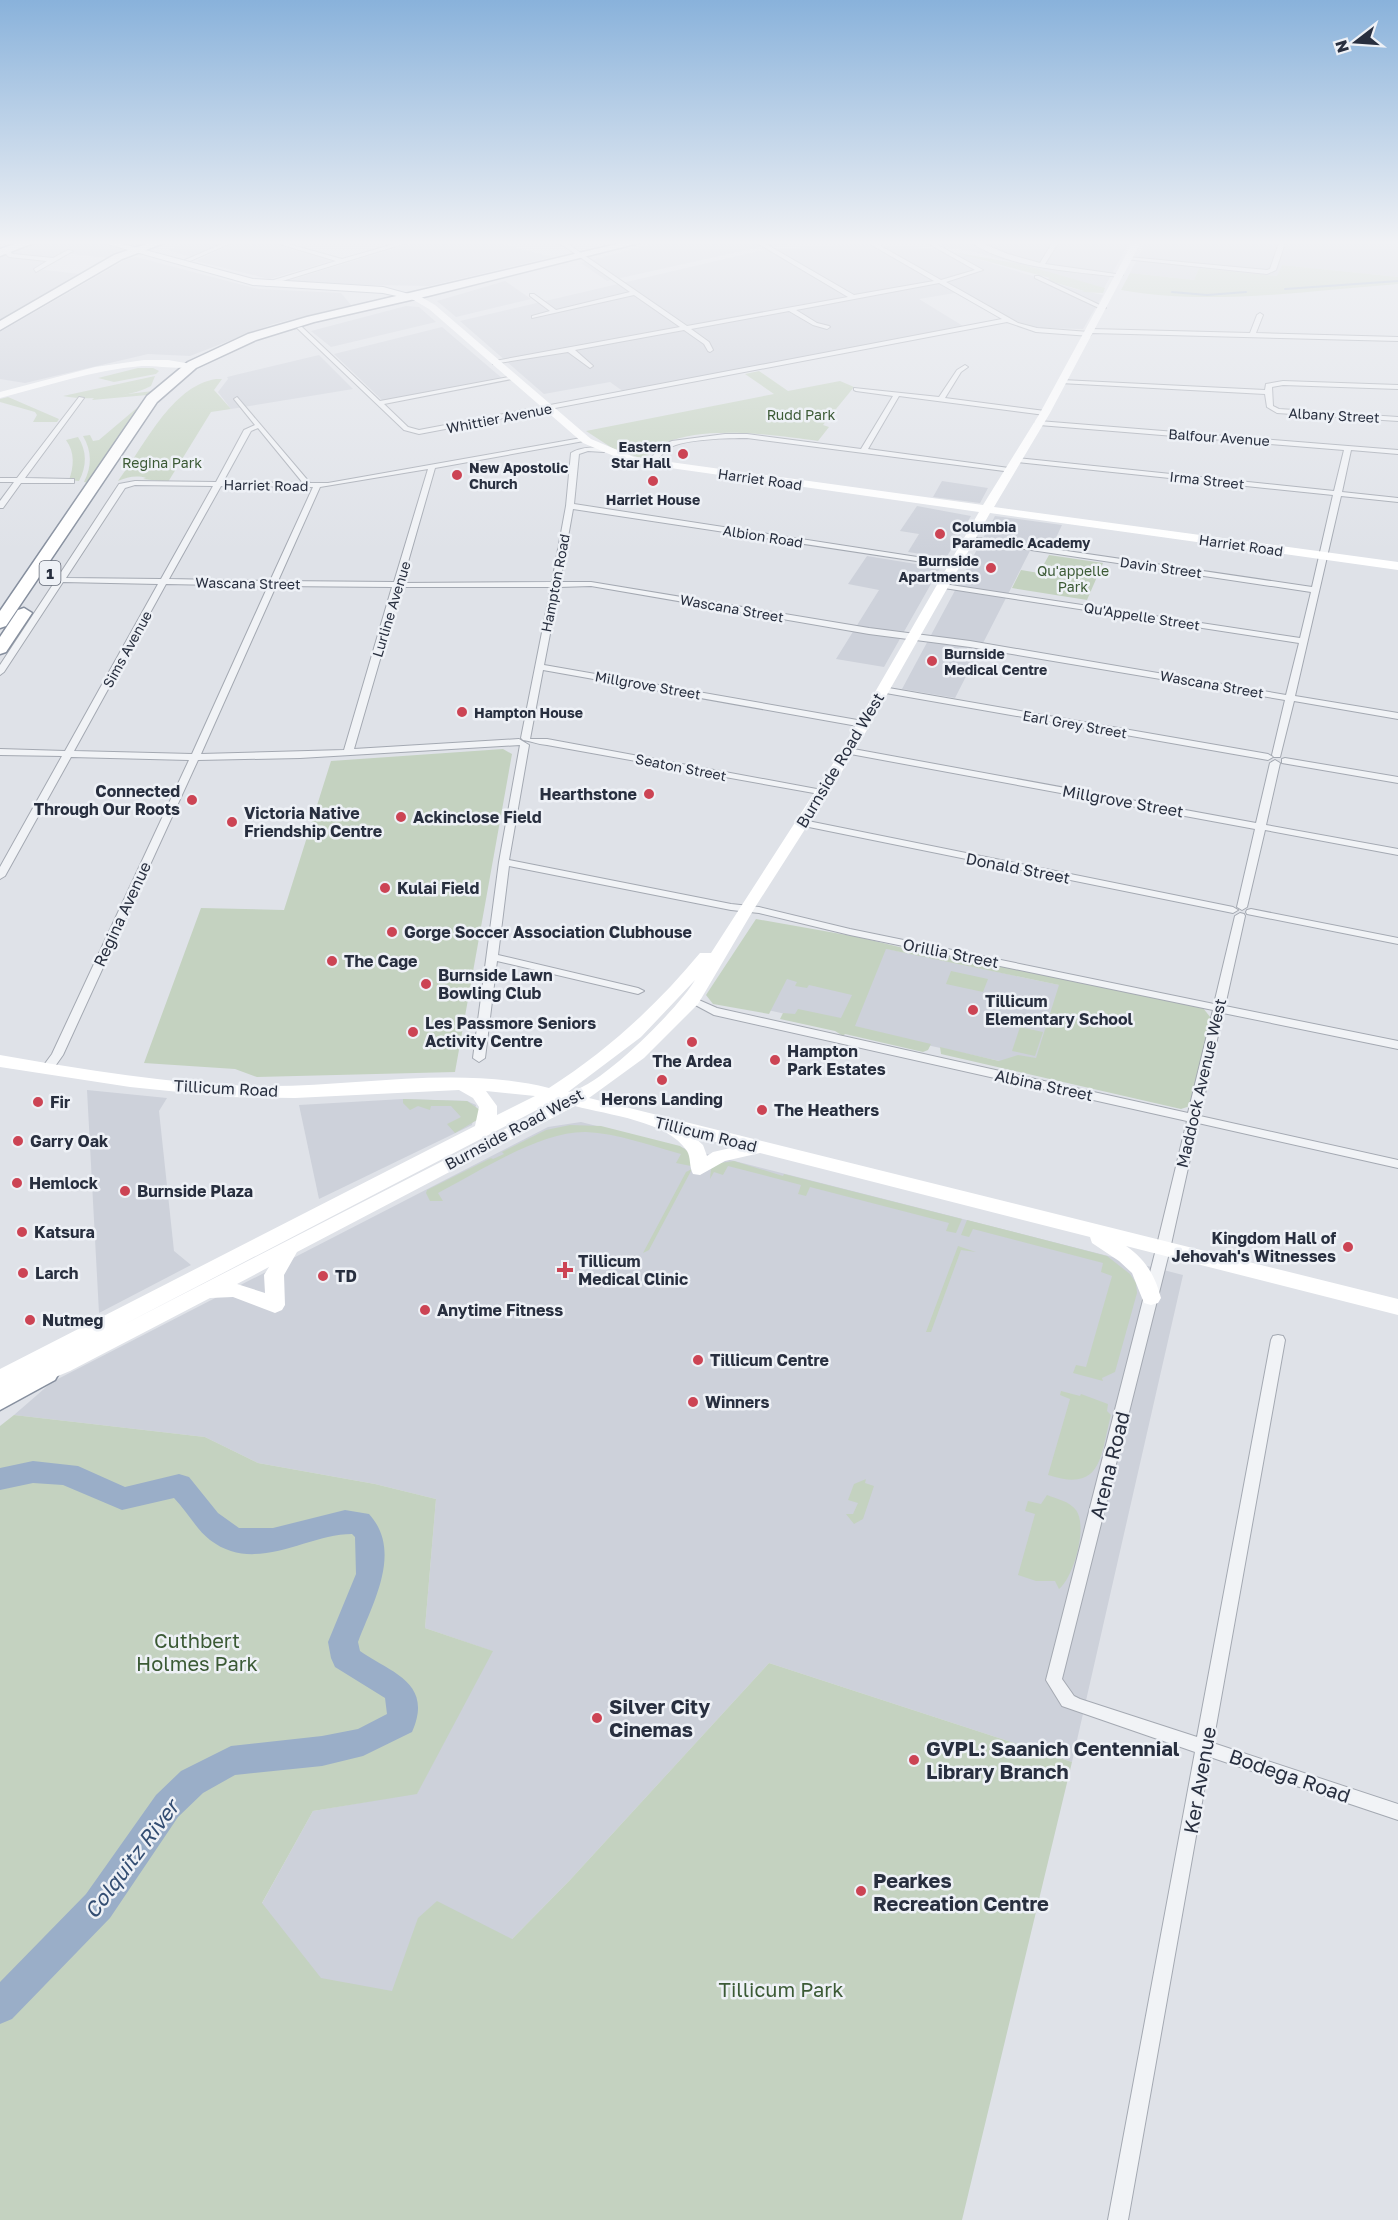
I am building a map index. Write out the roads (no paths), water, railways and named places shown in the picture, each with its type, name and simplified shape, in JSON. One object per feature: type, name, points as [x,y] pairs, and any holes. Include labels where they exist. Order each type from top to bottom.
[{"type":"highway","name":"1","points":[[0,624],[148,404],[185,374],[240,344]]},
{"type":"highway","name":"1","points":[[0,649],[185,374],[213,364],[255,344]]},
{"type":"highway","points":[[0,1400],[46,1373]]},
{"type":"main road","points":[[473,344],[584,439]]},
{"type":"main road","name":"Burnside Road West","points":[[0,1392],[46,1373],[203,1293],[573,1099],[638,1054],[692,1000],[746,909],[848,751],[1084,344]]},
{"type":"main road","points":[[0,395],[141,363],[164,361],[185,374]]},
{"type":"main road","points":[[0,382],[25,389]]},
{"type":"main road","name":"Harriet Road","points":[[584,439],[602,450],[650,464],[1398,566]]},
{"type":"main road","points":[[0,1379],[551,1095],[602,1061],[636,1034],[674,998],[746,909]]},
{"type":"main road","name":"Tillicum Road","points":[[0,1061],[177,1087],[262,1092],[461,1084],[522,1089],[573,1099],[1398,1307]]},
{"type":"main road","points":[[461,1084],[479,1094],[488,1106],[488,1118],[483,1130]]},
{"type":"main road","points":[[669,1124],[696,1149],[699,1169],[720,1156],[762,1148]]},
{"type":"main road","points":[[1088,1230],[1133,1262],[1147,1278],[1151,1298]]},
{"type":"main road","points":[[203,1293],[234,1290],[275,1305],[274,1275],[281,1260],[292,1246]]},
{"type":"street","points":[[316,344],[379,403],[513,378]]},
{"type":"street","points":[[495,363],[597,344]]},
{"type":"street","points":[[707,344],[710,350]]},
{"type":"street","name":"Whittier Avenue","points":[[379,403],[406,429],[415,432],[548,409],[885,344]]},
{"type":"street","points":[[569,349],[590,366]]},
{"type":"street","points":[[941,399],[959,371],[965,367]]},
{"type":"street","points":[[1062,382],[1269,388],[1283,383],[1398,387]]},
{"type":"street","name":"Albany Street","points":[[1269,388],[1270,407],[1277,411],[1398,419]]},
{"type":"street","name":"Balfour Avenue","points":[[856,389],[941,399],[1042,418],[1398,452]]},
{"type":"street","points":[[863,451],[897,394]]},
{"type":"street","points":[[0,506],[81,398]]},
{"type":"street","points":[[237,399],[257,426],[307,483],[306,486]]},
{"type":"street","name":"Sims Avenue","points":[[0,876],[72,754],[248,430],[257,426]]},
{"type":"street","points":[[650,464],[672,444],[725,436],[760,437],[1009,470]]},
{"type":"street","name":"Harriet Road","points":[[60,580],[120,488],[127,484],[317,486],[584,439]]},
{"type":"street","name":"Maddock Avenue West","points":[[1163,1249],[1348,448]]},
{"type":"street","name":"Hampton Road","points":[[479,1058],[504,862],[570,506],[575,453],[588,449],[602,450]]},
{"type":"street","name":"Irma Street","points":[[1017,460],[1398,500]]},
{"type":"street","name":"Lurline Avenue","points":[[348,752],[432,467]]},
{"type":"street","points":[[0,480],[71,481]]},
{"type":"street","name":"Regina Avenue","points":[[47,1069],[56,1058],[197,757],[317,486]]},
{"type":"street","name":"Albion Road","points":[[570,506],[956,565]]},
{"type":"street","name":"Davin Street","points":[[971,539],[1316,590]]},
{"type":"street","points":[[0,672],[60,580]]},
{"type":"street","name":"Wascana Street","points":[[60,580],[398,585],[591,584],[1398,716]]},
{"type":"street","name":"Qu'Appelle Street","points":[[944,586],[1304,641]]},
{"type":"street","name":"Millgrove Street","points":[[539,667],[863,724]]},
{"type":"street","name":"Earl Grey Street","points":[[883,690],[1398,780]]},
{"type":"street","name":"Seaton Street","points":[[348,752],[528,742],[822,793]]},
{"type":"street","name":"Millgrove Street","points":[[848,751],[1398,852]]},
{"type":"street","points":[[0,752],[197,757],[348,752]]},
{"type":"street","name":"Donald Street","points":[[803,823],[1398,941]]},
{"type":"street","name":"Orillia Street","points":[[504,862],[746,909],[1398,1045]]},
{"type":"street","points":[[493,957],[638,991]]},
{"type":"street","name":"Albina Street","points":[[692,1000],[714,1011],[1398,1164]]},
{"type":"street","name":"Arena Road","points":[[1054,1680],[1163,1249]]},
{"type":"street","name":"Ker Avenue","points":[[1118,2220],[1278,1340]]},
{"type":"street","name":"Bodega Road","points":[[1054,1680],[1068,1701],[1077,1705],[1398,1812]]},
{"type":"waterway","name":"Colquitz River","points":[[0,1479],[33,1472],[63,1474],[78,1477],[122,1499],[179,1485],[192,1498],[208,1521],[222,1533],[237,1539],[255,1542],[292,1537],[345,1522],[359,1522],[369,1533],[370,1574],[343,1642],[346,1658],[396,1688],[401,1696],[403,1707],[401,1722],[363,1742],[322,1751],[231,1761],[192,1782],[167,1806],[98,1906],[0,2007]]},
{"type":"place","name":"Eastern Star Hall","points":[[683,454]]},
{"type":"place","name":"New Apostolic Church","points":[[457,475]]},
{"type":"place","name":"Harriet House","points":[[653,481]]},
{"type":"place","name":"Columbia Paramedic Academy","points":[[940,534]]},
{"type":"place","name":"Burnside Apartments","points":[[991,568]]},
{"type":"place","name":"Burnside Medical Centre","points":[[932,661]]},
{"type":"place","name":"Hampton House","points":[[462,712]]},
{"type":"place","name":"Hearthstone","points":[[649,794]]},
{"type":"place","name":"Connected Through Our Roots","points":[[192,800]]},
{"type":"place","name":"Ackinclose Field","points":[[401,817]]},
{"type":"place","name":"Victoria Native Friendship Centre","points":[[232,822]]},
{"type":"place","name":"Kulai Field","points":[[385,888]]},
{"type":"place","name":"Gorge Soccer Association Clubhouse","points":[[392,932]]},
{"type":"place","name":"The Cage","points":[[332,961]]},
{"type":"place","name":"Burnside Lawn Bowling Club","points":[[426,984]]},
{"type":"place","name":"Tillicum Elementary School","points":[[973,1010]]},
{"type":"place","name":"Les Passmore Seniors Activity Centre","points":[[413,1032]]},
{"type":"place","name":"The Ardea","points":[[692,1042]]},
{"type":"place","name":"Hampton Park Estates","points":[[775,1060]]},
{"type":"place","name":"Herons Landing","points":[[662,1080]]},
{"type":"place","name":"Fir","points":[[38,1102]]},
{"type":"place","name":"The Heathers","points":[[762,1110]]},
{"type":"place","name":"Garry Oak","points":[[18,1141]]},
{"type":"place","name":"Hemlock","points":[[17,1183]]},
{"type":"place","name":"Burnside Plaza","points":[[125,1191]]},
{"type":"place","name":"Katsura","points":[[22,1232]]},
{"type":"place","name":"Kingdom Hall of Jehovah's Witnesses","points":[[1348,1247]]},
{"type":"place","name":"Tillicum Medical Clinic","points":[[565,1270]]},
{"type":"place","name":"Larch","points":[[23,1273]]},
{"type":"place","name":"TD","points":[[323,1276]]},
{"type":"place","name":"Anytime Fitness","points":[[425,1310]]},
{"type":"place","name":"Nutmeg","points":[[30,1320]]},
{"type":"place","name":"Tillicum Centre","points":[[698,1360]]},
{"type":"place","name":"Winners","points":[[693,1402]]},
{"type":"place","name":"Silver City Cinemas","points":[[597,1718]]},
{"type":"place","name":"GVPL: Saanich Centennial Library Branch","points":[[914,1760]]},
{"type":"place","name":"Pearkes Recreation Centre","points":[[861,1891]]},
{"type":"park label","name":"Rudd Park","points":[[801,414]]},
{"type":"park label","name":"Regina Park","points":[[162,462]]},
{"type":"park label","name":"Qu'appelle Park","points":[[1073,578]]},
{"type":"park label","name":"Cuthbert Holmes Park","points":[[197,1652]]},
{"type":"park label","name":"Tillicum Park","points":[[781,1989]]}]
